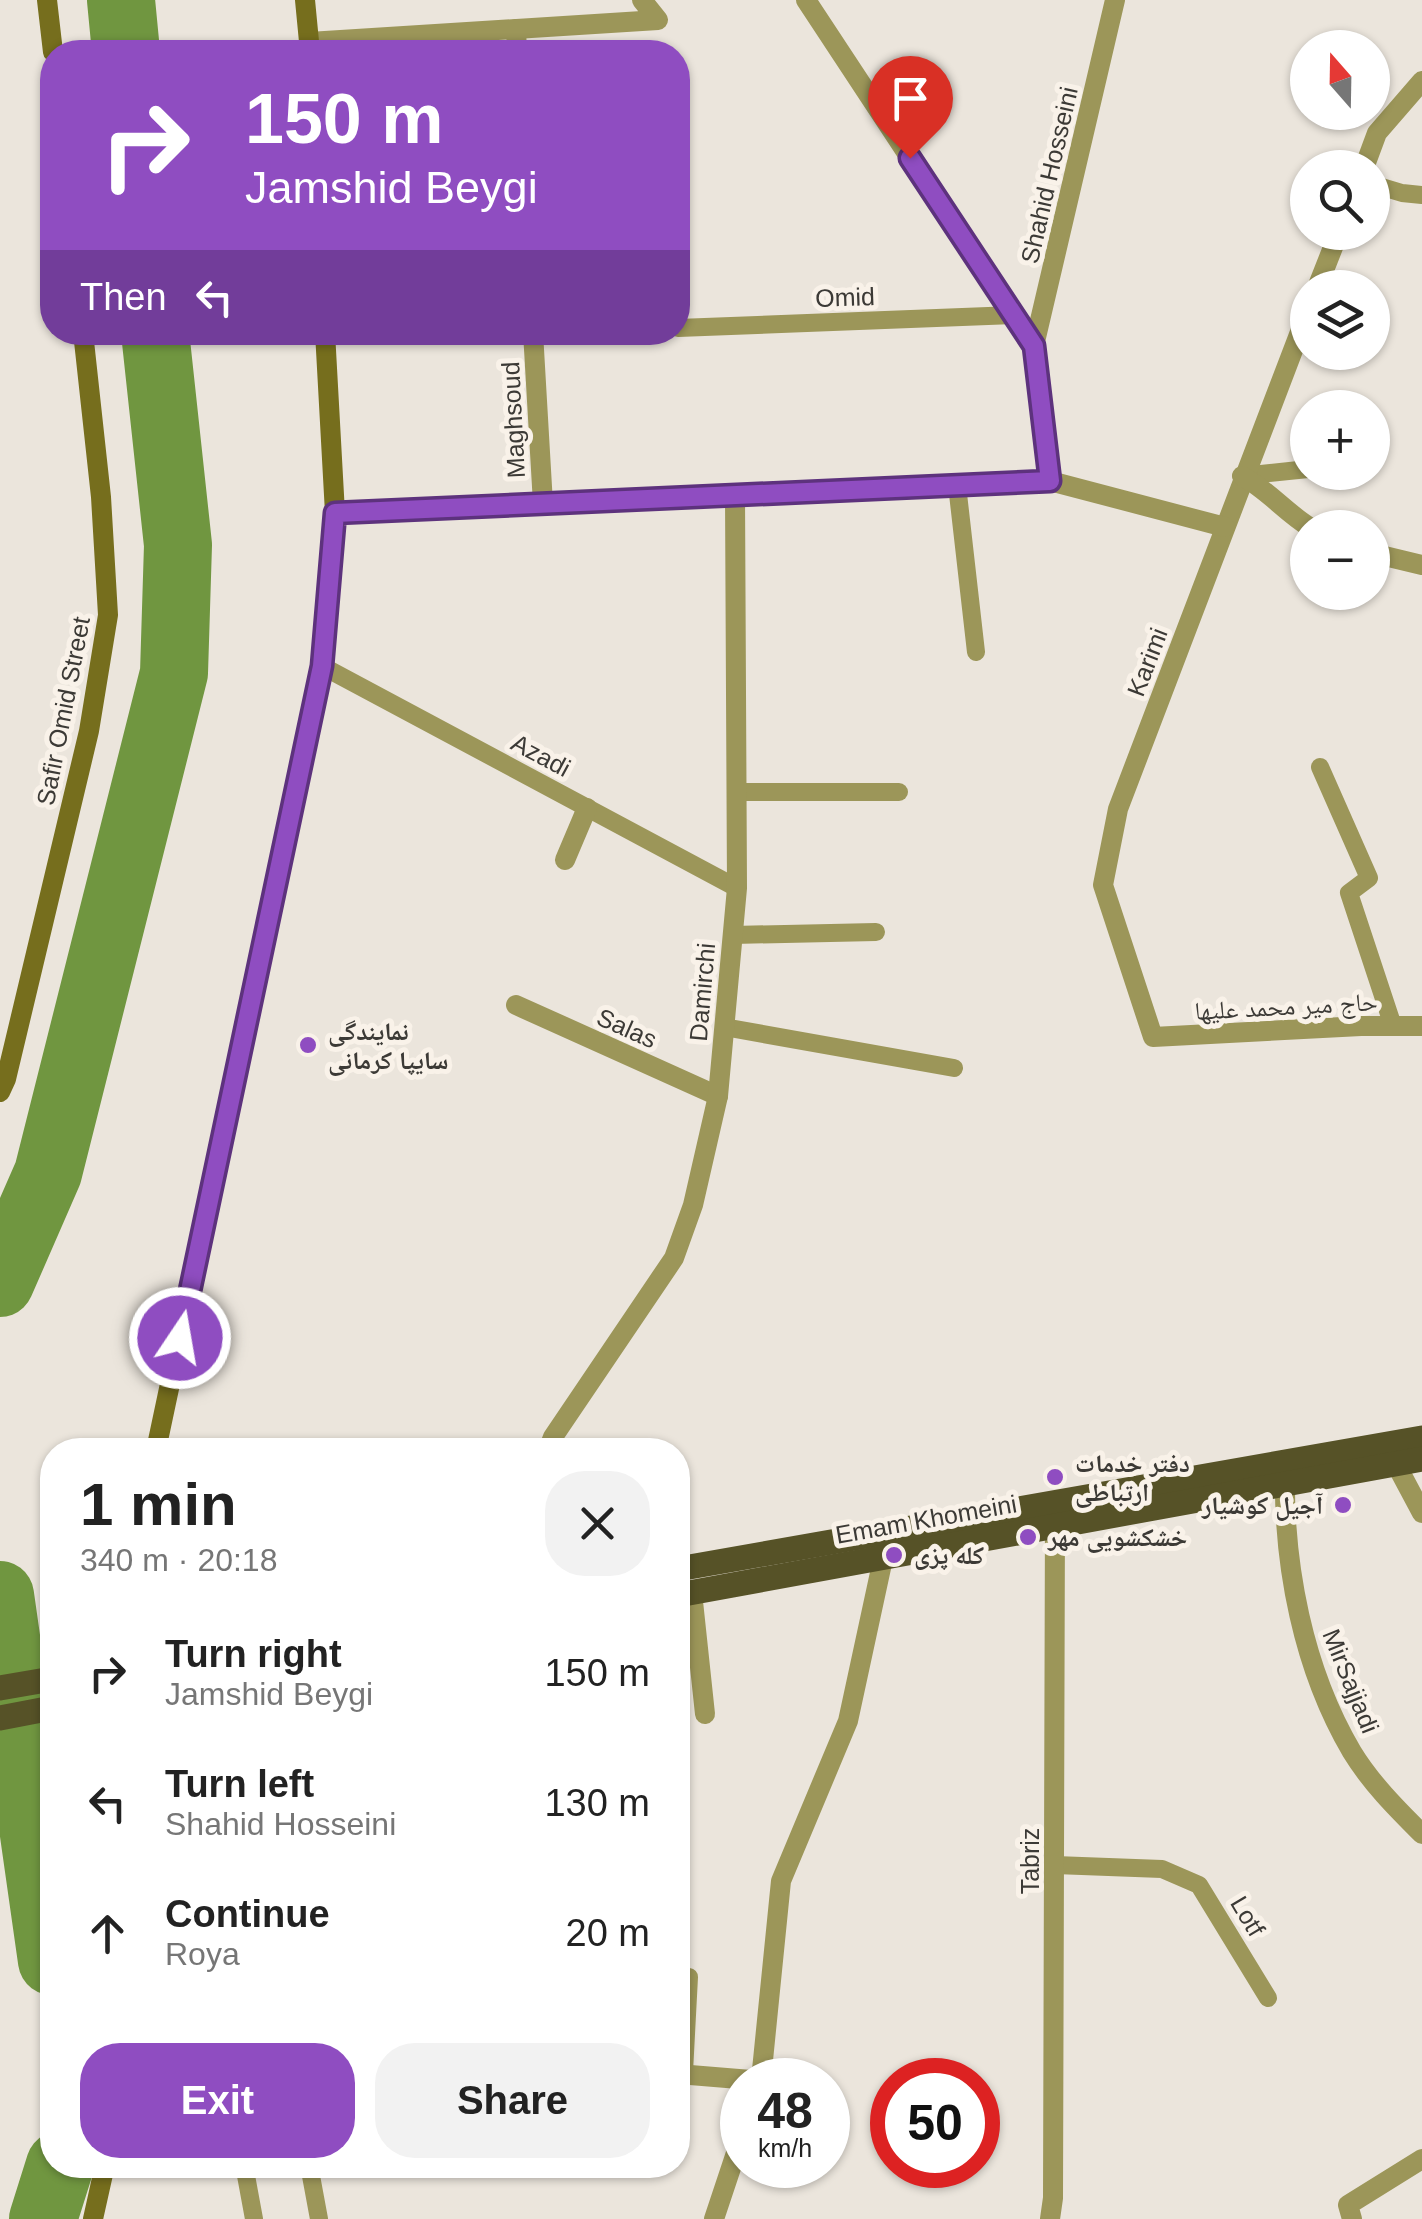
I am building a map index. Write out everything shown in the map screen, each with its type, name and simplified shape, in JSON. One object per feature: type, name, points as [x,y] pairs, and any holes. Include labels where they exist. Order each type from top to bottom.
[{"type":"main road","points":[[48,0],[52,40]]},
{"type":"main road","points":[[305,0],[308,40]]},
{"type":"main road","name":"Safir Omid Street","points":[[0,1092],[89,731],[108,615],[101,496],[84,345]]},
{"type":"main road","points":[[159,1438],[322,666],[335,513],[326,345]]},
{"type":"main road","name":"Emam Khomeini","points":[[690,1592],[886,1545],[1285,1473],[1401,1456],[1422,1438]]},
{"type":"main road","name":"Emam Khomeini","points":[[690,1568],[886,1545]]},
{"type":"main road","points":[[0,1688],[40,1681]]},
{"type":"main road","points":[[0,1718],[40,1710]]},
{"type":"main road","points":[[93,2219],[102,2178]]},
{"type":"street","points":[[390,40],[658,20],[642,0]]},
{"type":"street","points":[[806,0],[1034,346]]},
{"type":"street","name":"Shahid Hosseini","points":[[1050,481],[1034,346],[1115,0]]},
{"type":"street","points":[[516,29],[516,40]]},
{"type":"street","points":[[1370,150],[1377,132],[1422,81]]},
{"type":"street","name":"Maghsoud","points":[[534,345],[542,504]]},
{"type":"street","name":"Karimi","points":[[1153,1037],[1103,885],[1118,809],[1290,356]]},
{"type":"street","points":[[1242,476],[1262,486],[1290,515]]},
{"type":"street","points":[[335,513],[1050,481],[1226,527]]},
{"type":"street","name":"Damirchi","points":[[553,1438],[674,1258],[693,1205],[718,1096],[737,888],[735,495]]},
{"type":"street","points":[[1390,557],[1422,565]]},
{"type":"street","points":[[565,860],[587,808]]},
{"type":"street","name":"Salas","points":[[516,1005],[718,1096]]},
{"type":"street","name":"حاج میر محمد علیها","points":[[1153,1037],[1422,1026]]},
{"type":"street","points":[[1401,1456],[1422,1513]]},
{"type":"street","name":"MirSajjadi","points":[[1285,1473],[1291,1569],[1310,1658],[1352,1750],[1386,1798],[1422,1834]]},
{"type":"street","name":"Tabriz","points":[[1050,2219],[1054,2198],[1055,1514]]},
{"type":"street","points":[[763,2058],[781,1881],[848,1721],[886,1545]]},
{"type":"street","points":[[690,1628],[705,1714]]},
{"type":"street","points":[[690,2074],[720,2077]]},
{"type":"street","points":[[1350,2212],[1422,2160]]},
{"type":"street","points":[[714,2219],[724,2188]]},
{"type":"lane","points":[[1390,189],[1422,195]]},
{"type":"lane","name":"Omid","points":[[690,328],[1014,315]]},
{"type":"lane","points":[[1242,476],[1290,471]]},
{"type":"lane","points":[[956,485],[976,652]]},
{"type":"lane","name":"Azadi","points":[[322,666],[737,888]]},
{"type":"lane","points":[[1320,766],[1368,878],[1349,893],[1393,1026]]},
{"type":"lane","points":[[736,792],[899,792]]},
{"type":"lane","points":[[733,934],[876,932]]},
{"type":"lane","points":[[724,1027],[954,1068]]},
{"type":"lane","name":"Lotf","points":[[1054,1865],[1162,1869],[1199,1885],[1268,1998]]},
{"type":"lane","points":[[246,2178],[254,2219]]},
{"type":"lane","points":[[311,2178],[319,2219]]},
{"type":"waterway","points":[[121,0],[125,40]]},
{"type":"waterway","points":[[0,1283],[48,1173],[174,673],[178,545],[156,345]]},
{"type":"waterway","points":[[0,1595],[40,1877]]},
{"type":"waterway","points":[[43,2219],[56,2178]]},
{"type":"place","name":"نمایندگی سایپا کرمانی","points":[[308,1045]]},
{"type":"place","name":"دفتر خدمات ارتباطی","points":[[1055,1477]]},
{"type":"place","name":"آجیل کوشیار","points":[[1343,1505]]},
{"type":"place","name":"خشکشویی مهر","points":[[1028,1537]]},
{"type":"place","name":"کله پزی","points":[[894,1555]]},
{"type":"route","points":[[180,1338],[322,666],[335,513],[1050,481],[1034,346],[910,158]]}]
